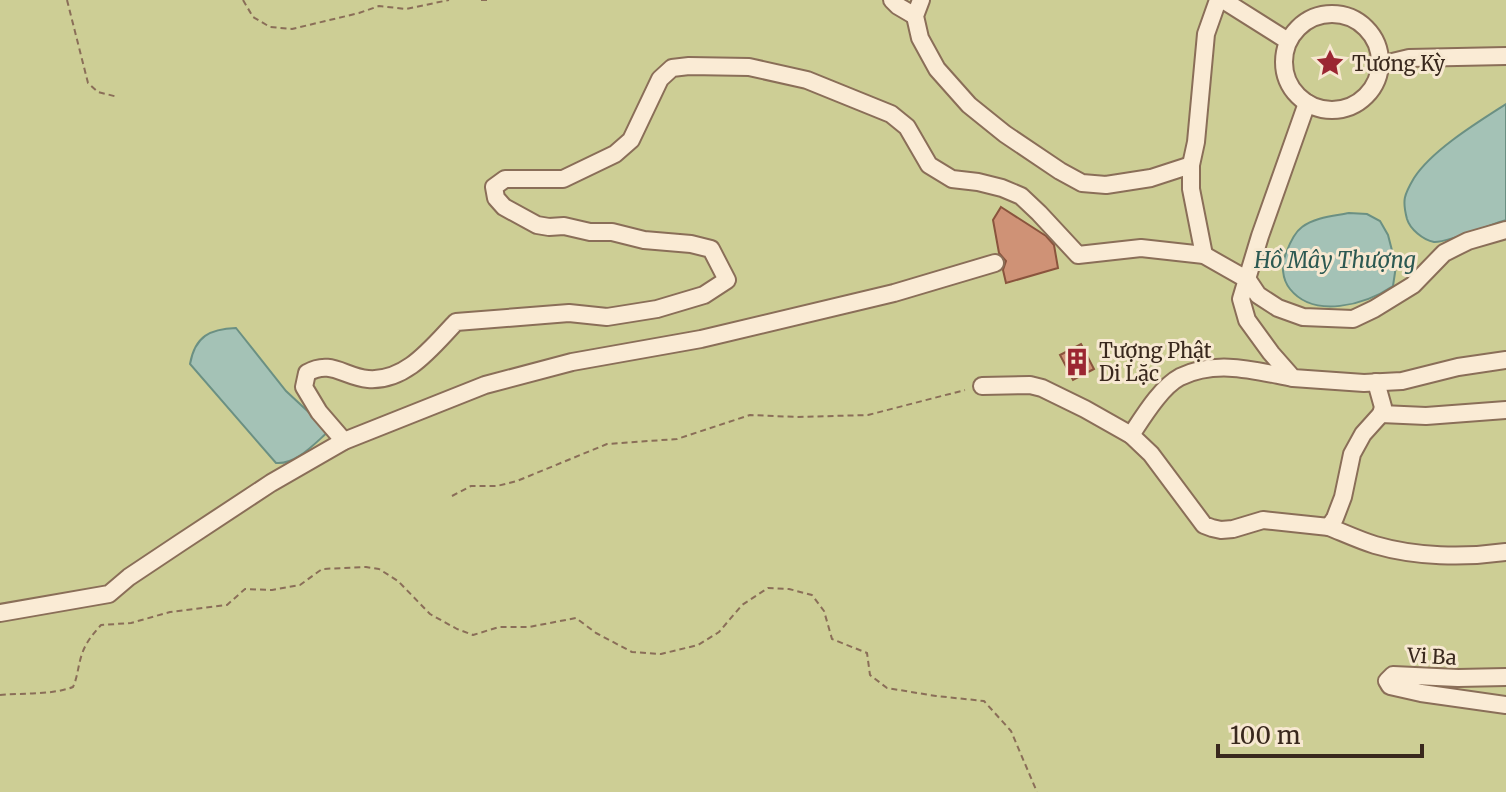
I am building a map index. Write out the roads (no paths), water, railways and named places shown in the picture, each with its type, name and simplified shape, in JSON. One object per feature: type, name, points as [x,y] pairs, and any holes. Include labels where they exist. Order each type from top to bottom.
[{"type":"street","points":[[892,0],[898,6],[918,8],[920,38],[937,69],[969,105],[1060,171],[1082,183],[1106,185],[1134,181],[1191,165]]},
{"type":"street","points":[[1204,255],[1191,189],[1191,165],[1206,34],[1220,0],[1288,41]]},
{"type":"street","points":[[1327,13],[1343,14],[1359,21],[1371,33],[1378,48],[1380,65],[1376,81],[1367,95],[1354,105],[1339,110],[1323,109],[1296,95],[1288,83],[1284,55],[1288,41],[1297,28],[1311,18],[1327,13]]},
{"type":"street","points":[[1380,65],[1409,58],[1506,56]]},
{"type":"street","points":[[344,441],[319,412],[304,387],[307,373],[316,368],[329,367],[369,379],[395,375],[416,364],[456,322],[569,313],[607,317],[657,309],[704,295],[727,280],[711,249],[644,240],[612,232],[537,225],[504,207],[496,198],[494,187],[505,179],[563,179],[615,154],[631,140],[660,79],[672,68],[749,67],[807,80],[891,114],[907,127],[929,165],[952,179],[978,182],[1021,196],[1078,255],[1141,248],[1204,255],[1248,280],[1258,295],[1278,308],[1303,317],[1353,319],[1413,285],[1444,253],[1468,241],[1506,230]]},
{"type":"street","points":[[1293,378],[1247,320],[1241,299],[1307,103]]},
{"type":"street","points":[[0,613],[109,594],[129,577],[271,483],[344,441],[485,385],[572,362],[731,332],[894,293],[995,263]]},
{"type":"street","points":[[1131,435],[1162,393],[1179,378],[1216,367],[1233,367],[1293,378],[1364,383],[1402,381],[1458,367],[1506,360]]},
{"type":"street","points":[[1329,527],[1343,497],[1352,454],[1363,434],[1381,414],[1383,407],[1376,382]]},
{"type":"street","points":[[982,386],[1030,385],[1042,388],[1131,435],[1151,454],[1204,525],[1221,530],[1263,520],[1329,527],[1376,545],[1411,552],[1453,556],[1506,552]]},
{"type":"street","points":[[1381,414],[1426,416],[1506,410]]},
{"type":"street","name":"Vi Ba","points":[[1506,677],[1393,675],[1387,681],[1390,686],[1421,693],[1506,705]]},
{"type":"water","points":[[1506,104],[1506,220],[1440,242],[1421,236],[1409,223],[1404,202],[1414,178],[1444,147]]},
{"type":"water","name":"Hồ Mây Thượng","points":[[1367,214],[1380,221],[1388,235],[1396,266],[1393,286],[1354,303],[1340,306],[1312,304],[1300,298],[1287,285],[1283,272],[1284,258],[1299,229],[1325,217]]},
{"type":"water","points":[[236,328],[286,391],[329,431],[291,461],[276,463],[190,364],[192,354],[205,336]]},
{"type":"place","name":"Tương Kỳ","points":[[1330,63]]},
{"type":"place","name":"Tượng Phật Di Lặc","points":[[1077,362]]}]
